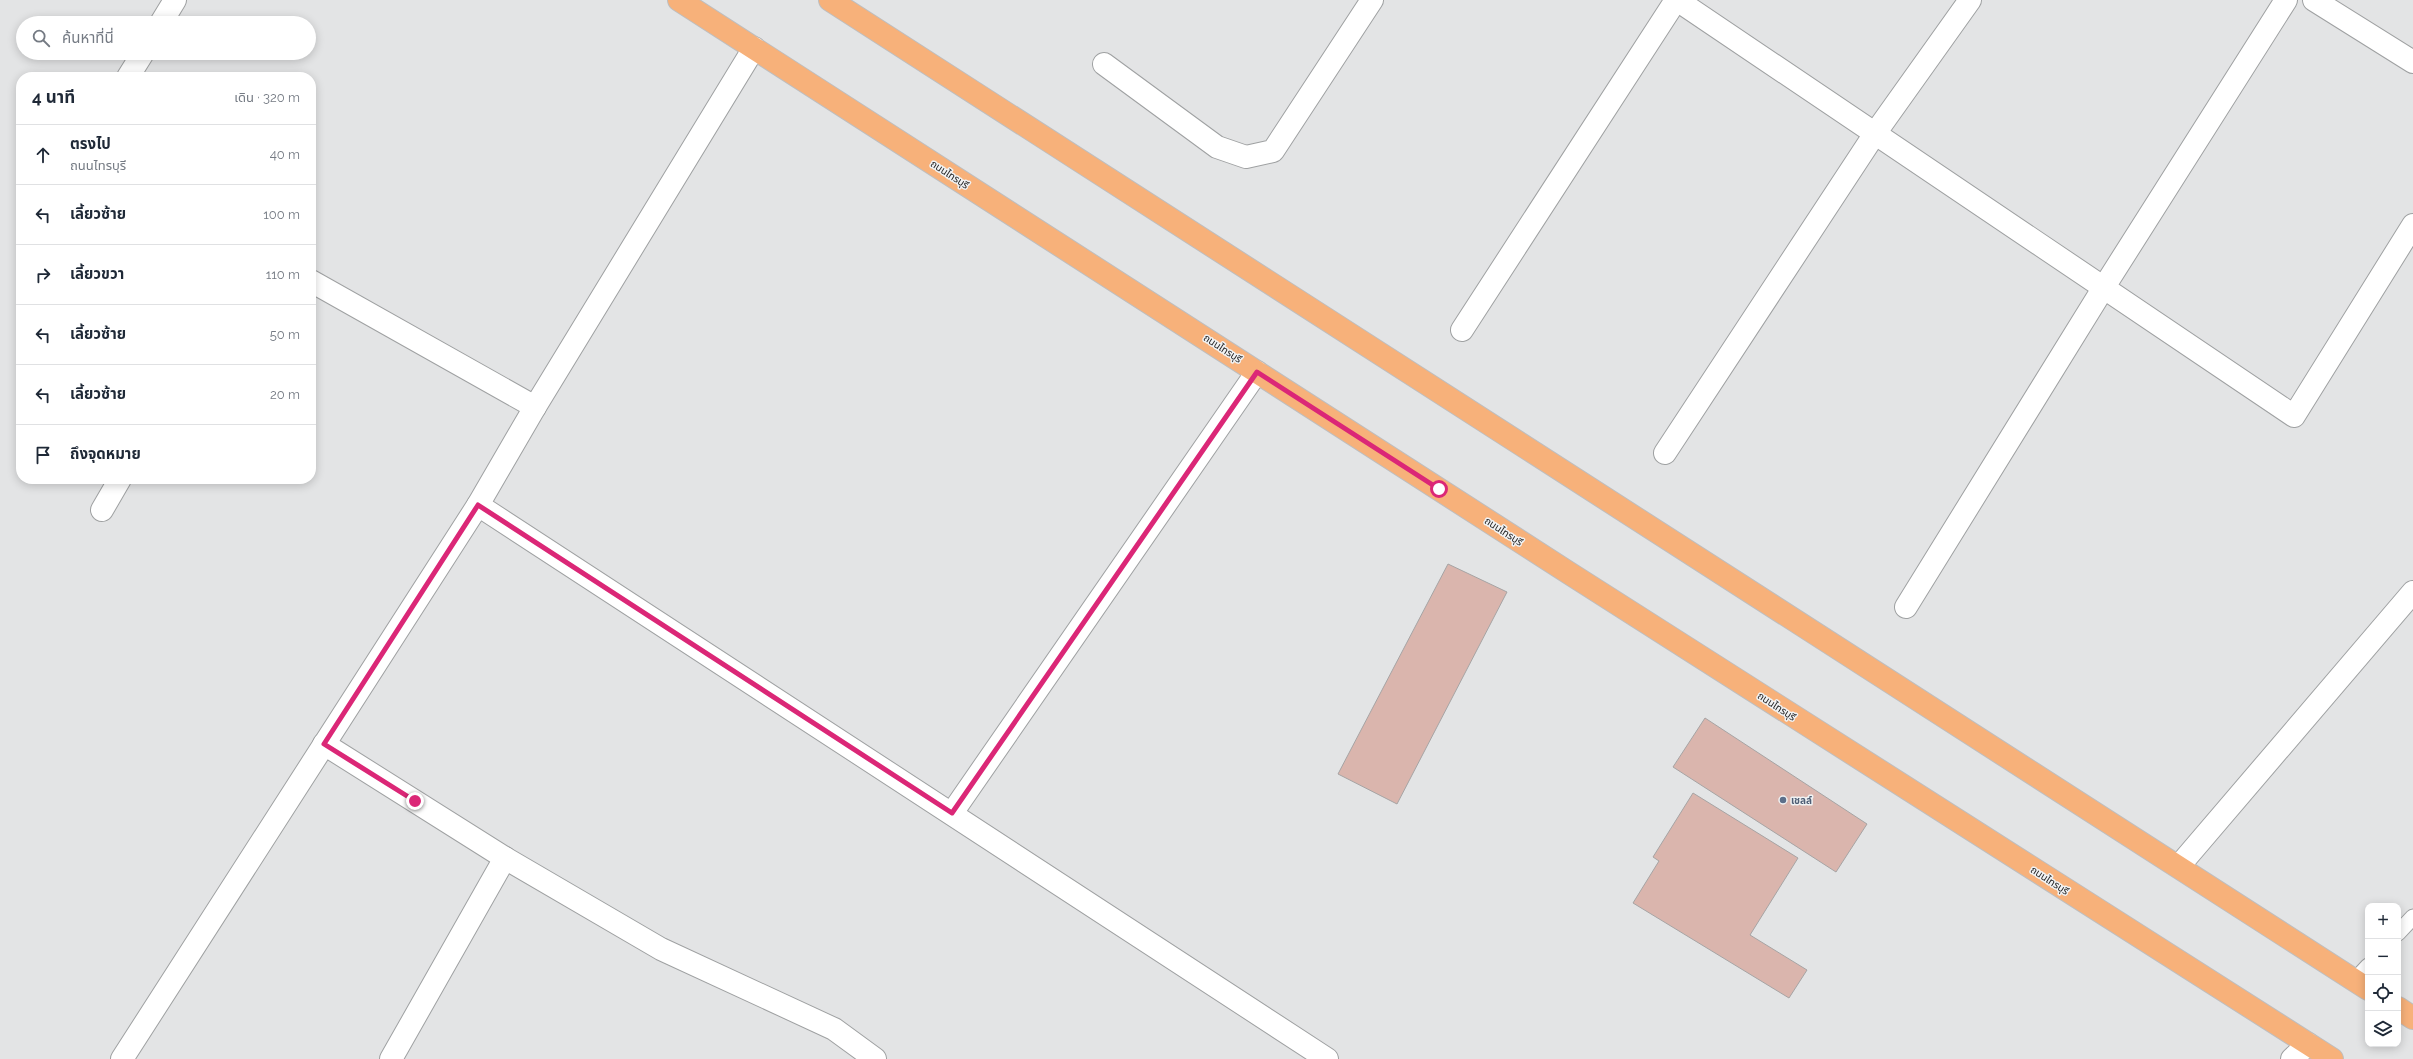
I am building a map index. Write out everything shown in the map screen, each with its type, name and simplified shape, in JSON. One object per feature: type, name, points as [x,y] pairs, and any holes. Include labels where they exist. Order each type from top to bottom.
[{"type":"main road","name":"ถนนไทรบุรี","points":[[679,0],[1257,372],[2332,1059]]},
{"type":"main road","points":[[830,0],[2179,866],[2364,978]]},
{"type":"street","points":[[165,16],[175,0]]},
{"type":"street","points":[[1104,64],[1218,148],[1246,157],[1273,151],[1372,0]]},
{"type":"street","points":[[1462,330],[1677,0],[1876,132],[2294,416],[2413,226]]},
{"type":"street","points":[[1665,452],[1876,132],[1970,0]]},
{"type":"street","points":[[1906,606],[2104,287],[2286,0]]},
{"type":"street","points":[[2314,0],[2413,62]]},
{"type":"street","points":[[122,1059],[478,505],[535,407],[754,48]]},
{"type":"street","points":[[131,72],[139,60]]},
{"type":"street","points":[[316,284],[535,407]]},
{"type":"street","points":[[952,813],[1257,372]]},
{"type":"street","points":[[102,510],[117,484]]},
{"type":"street","points":[[478,505],[1327,1059]]},
{"type":"street","points":[[2179,866],[2413,592]]},
{"type":"street","points":[[324,744],[505,858],[661,949],[834,1029],[876,1059]]},
{"type":"street","points":[[391,1059],[505,858]]},
{"type":"street","points":[[2292,1059],[2308,1044]]},
{"type":"lane","points":[[2401,930],[2413,917]]},
{"type":"building","points":[[1448,564],[1507,592],[1397,804],[1338,774]]},
{"type":"building","points":[[1705,718],[1867,824],[1836,872],[1673,767]]},
{"type":"building","points":[[1693,793],[1798,858],[1750,935],[1807,970],[1789,998],[1633,903],[1659,861],[1653,857]]},
{"type":"place","name":"เชลล์","points":[[1783,800]]},
{"type":"route","points":[[415,801],[324,744],[478,505],[952,813],[1257,372],[1439,489]]}]
